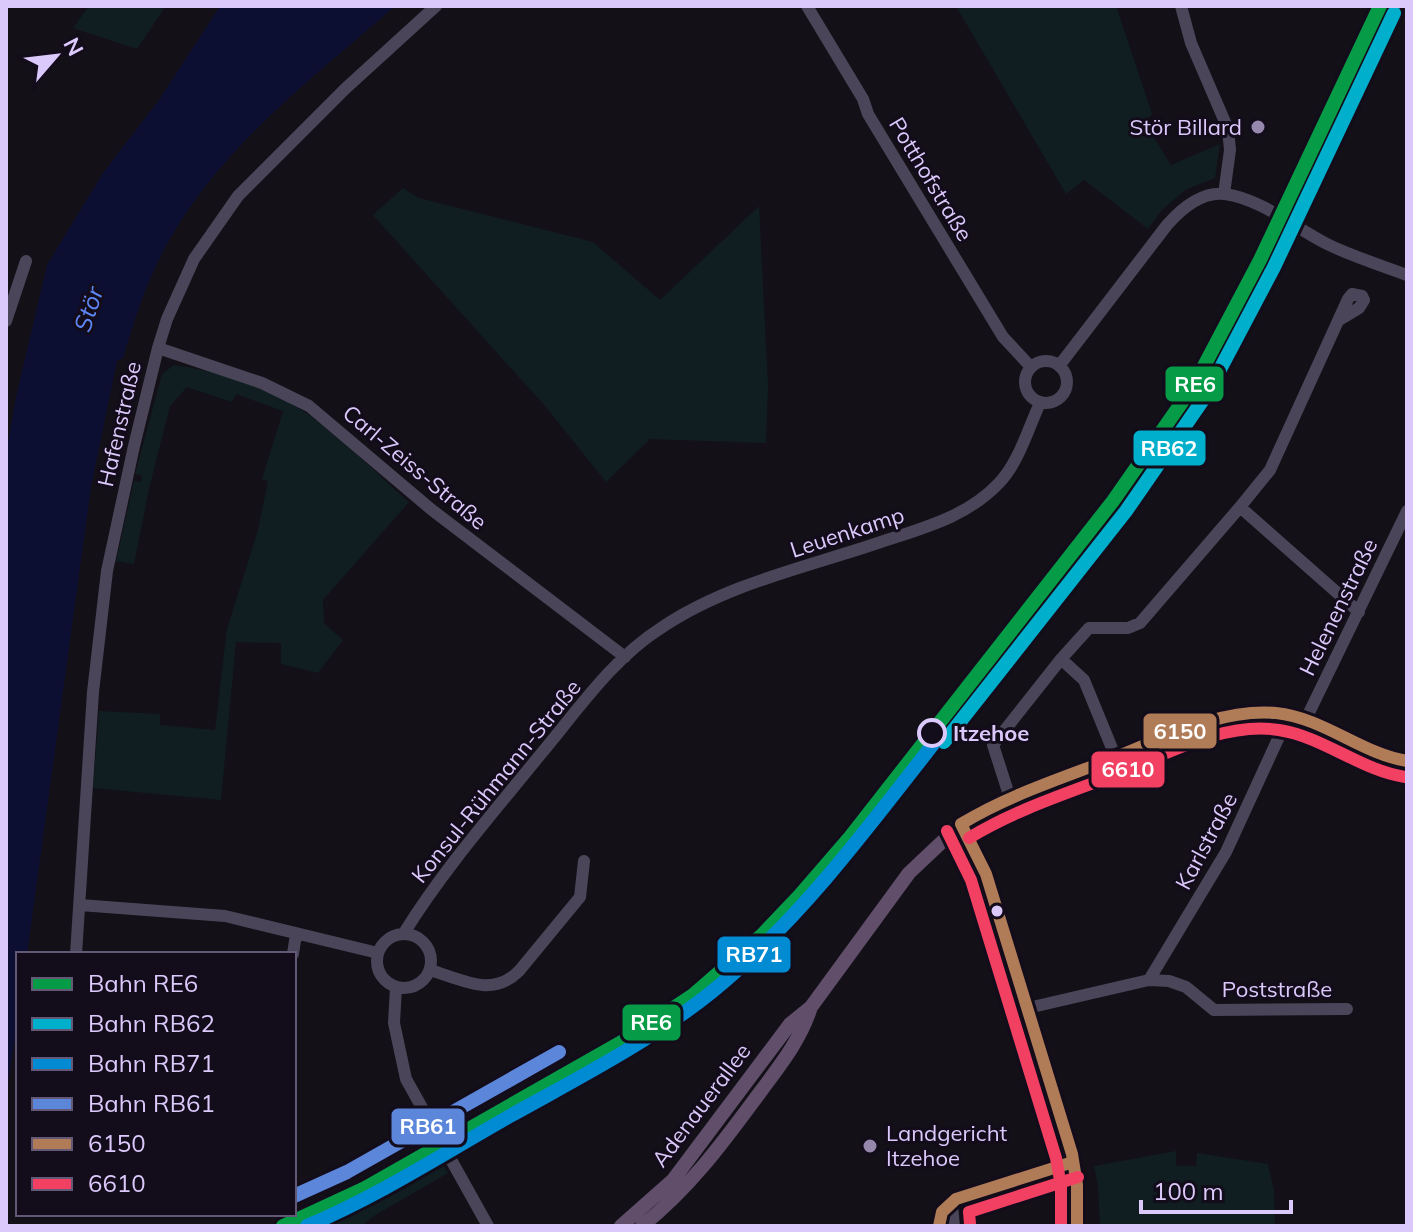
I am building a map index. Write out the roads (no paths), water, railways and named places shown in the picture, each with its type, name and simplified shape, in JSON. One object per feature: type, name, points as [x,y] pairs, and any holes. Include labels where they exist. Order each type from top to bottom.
[{"type":"main road","name":"Adenauerallee","points":[[621,1226],[673,1180],[790,1024],[811,1007],[899,884],[961,824],[979,812],[1116,758],[1235,716],[1261,713],[1289,715],[1394,759],[1407,761]]},
{"type":"main road","name":"Adenauerallee","points":[[642,1226],[681,1194],[723,1142],[803,1032],[811,1007]]},
{"type":"street","name":"Hafenstraße","points":[[76,952],[93,681],[102,603],[122,496],[158,348],[176,297],[194,259],[238,196],[346,88],[436,6]]},
{"type":"street","name":"Potthofstraße","points":[[807,6],[863,99],[868,114],[996,325],[1010,346],[1031,367]]},
{"type":"street","points":[[1181,6],[1191,43],[1228,129],[1230,150],[1224,194]]},
{"type":"street","points":[[1040,403],[1025,388],[1025,377],[1031,367],[1045,361],[1059,366],[1176,214],[1200,198],[1224,194],[1253,202],[1349,254],[1407,275]]},
{"type":"street","points":[[6,321],[26,261]]},
{"type":"street","points":[[1010,798],[994,751],[997,739],[1089,628],[1130,628],[1140,623],[1240,507],[1270,470],[1339,320]]},
{"type":"street","name":"Carl-Zeiss-Straße","points":[[158,348],[262,383],[318,412],[432,510],[625,657]]},
{"type":"street","name":"Leuenkamp","points":[[625,657],[659,628],[704,603],[929,526],[970,507],[1006,475],[1040,403],[1058,399],[1066,389],[1066,377],[1059,366]]},
{"type":"street","points":[[1240,507],[1359,612]]},
{"type":"street","name":"Helenenstraße","points":[[1305,721],[1407,511]]},
{"type":"street","name":"Konsul-Rühmann-Straße","points":[[378,953],[385,942],[404,933],[466,847],[625,657]]},
{"type":"street","points":[[1061,659],[1084,680],[1116,758]]},
{"type":"street","name":"Karlstraße","points":[[1149,980],[1237,831],[1289,715]]},
{"type":"street","points":[[961,824],[986,874],[1073,1162],[1077,1185],[1077,1226]]},
{"type":"street","points":[[430,970],[486,986],[507,982],[580,897],[584,861]]},
{"type":"street","points":[[80,905],[218,915],[378,953],[377,963],[381,973],[396,987],[415,986],[427,977],[430,970],[431,960],[423,941],[404,933]]},
{"type":"street","points":[[293,952],[296,934]]},
{"type":"street","name":"Poststraße","points":[[1028,1008],[1149,980],[1169,981],[1186,987],[1214,1010],[1347,1009]]},
{"type":"street","points":[[396,987],[394,1023],[406,1079],[488,1226]]},
{"type":"street","points":[[939,1226],[942,1212],[956,1199],[1073,1162]]},
{"type":"street","points":[[954,1226],[952,1206],[956,1199]]},
{"type":"water","name":"Stör","points":[[220,6],[395,6],[270,115],[214,176],[167,244],[142,300],[123,358],[117,361],[91,487],[27,952],[16,952],[16,1029],[6,1097],[6,455],[47,265],[103,173],[159,100]]},
{"type":"rail line","name":"RE6","points":[[283,1226],[365,1188],[625,1040],[693,995],[762,935],[799,896],[850,837],[1113,501],[1194,385],[1260,260],[1380,6]]},
{"type":"rail line","name":"RB62","points":[[944,742],[1126,511],[1207,394],[1274,267],[1394,13]]},
{"type":"rail line","name":"RB71","points":[[307,1226],[385,1188],[598,1067],[655,1033],[710,994],[791,918],[817,889],[938,738]]},
{"type":"rail line","name":"RB61","points":[[296,1195],[347,1172],[559,1052]]},
{"type":"place","name":"Stör Billard","points":[[1258,127]]},
{"type":"place","name":"Itzehoe","points":[[932,733]]},
{"type":"place","name":"Landgericht Itzehoe","points":[[870,1146]]}]
